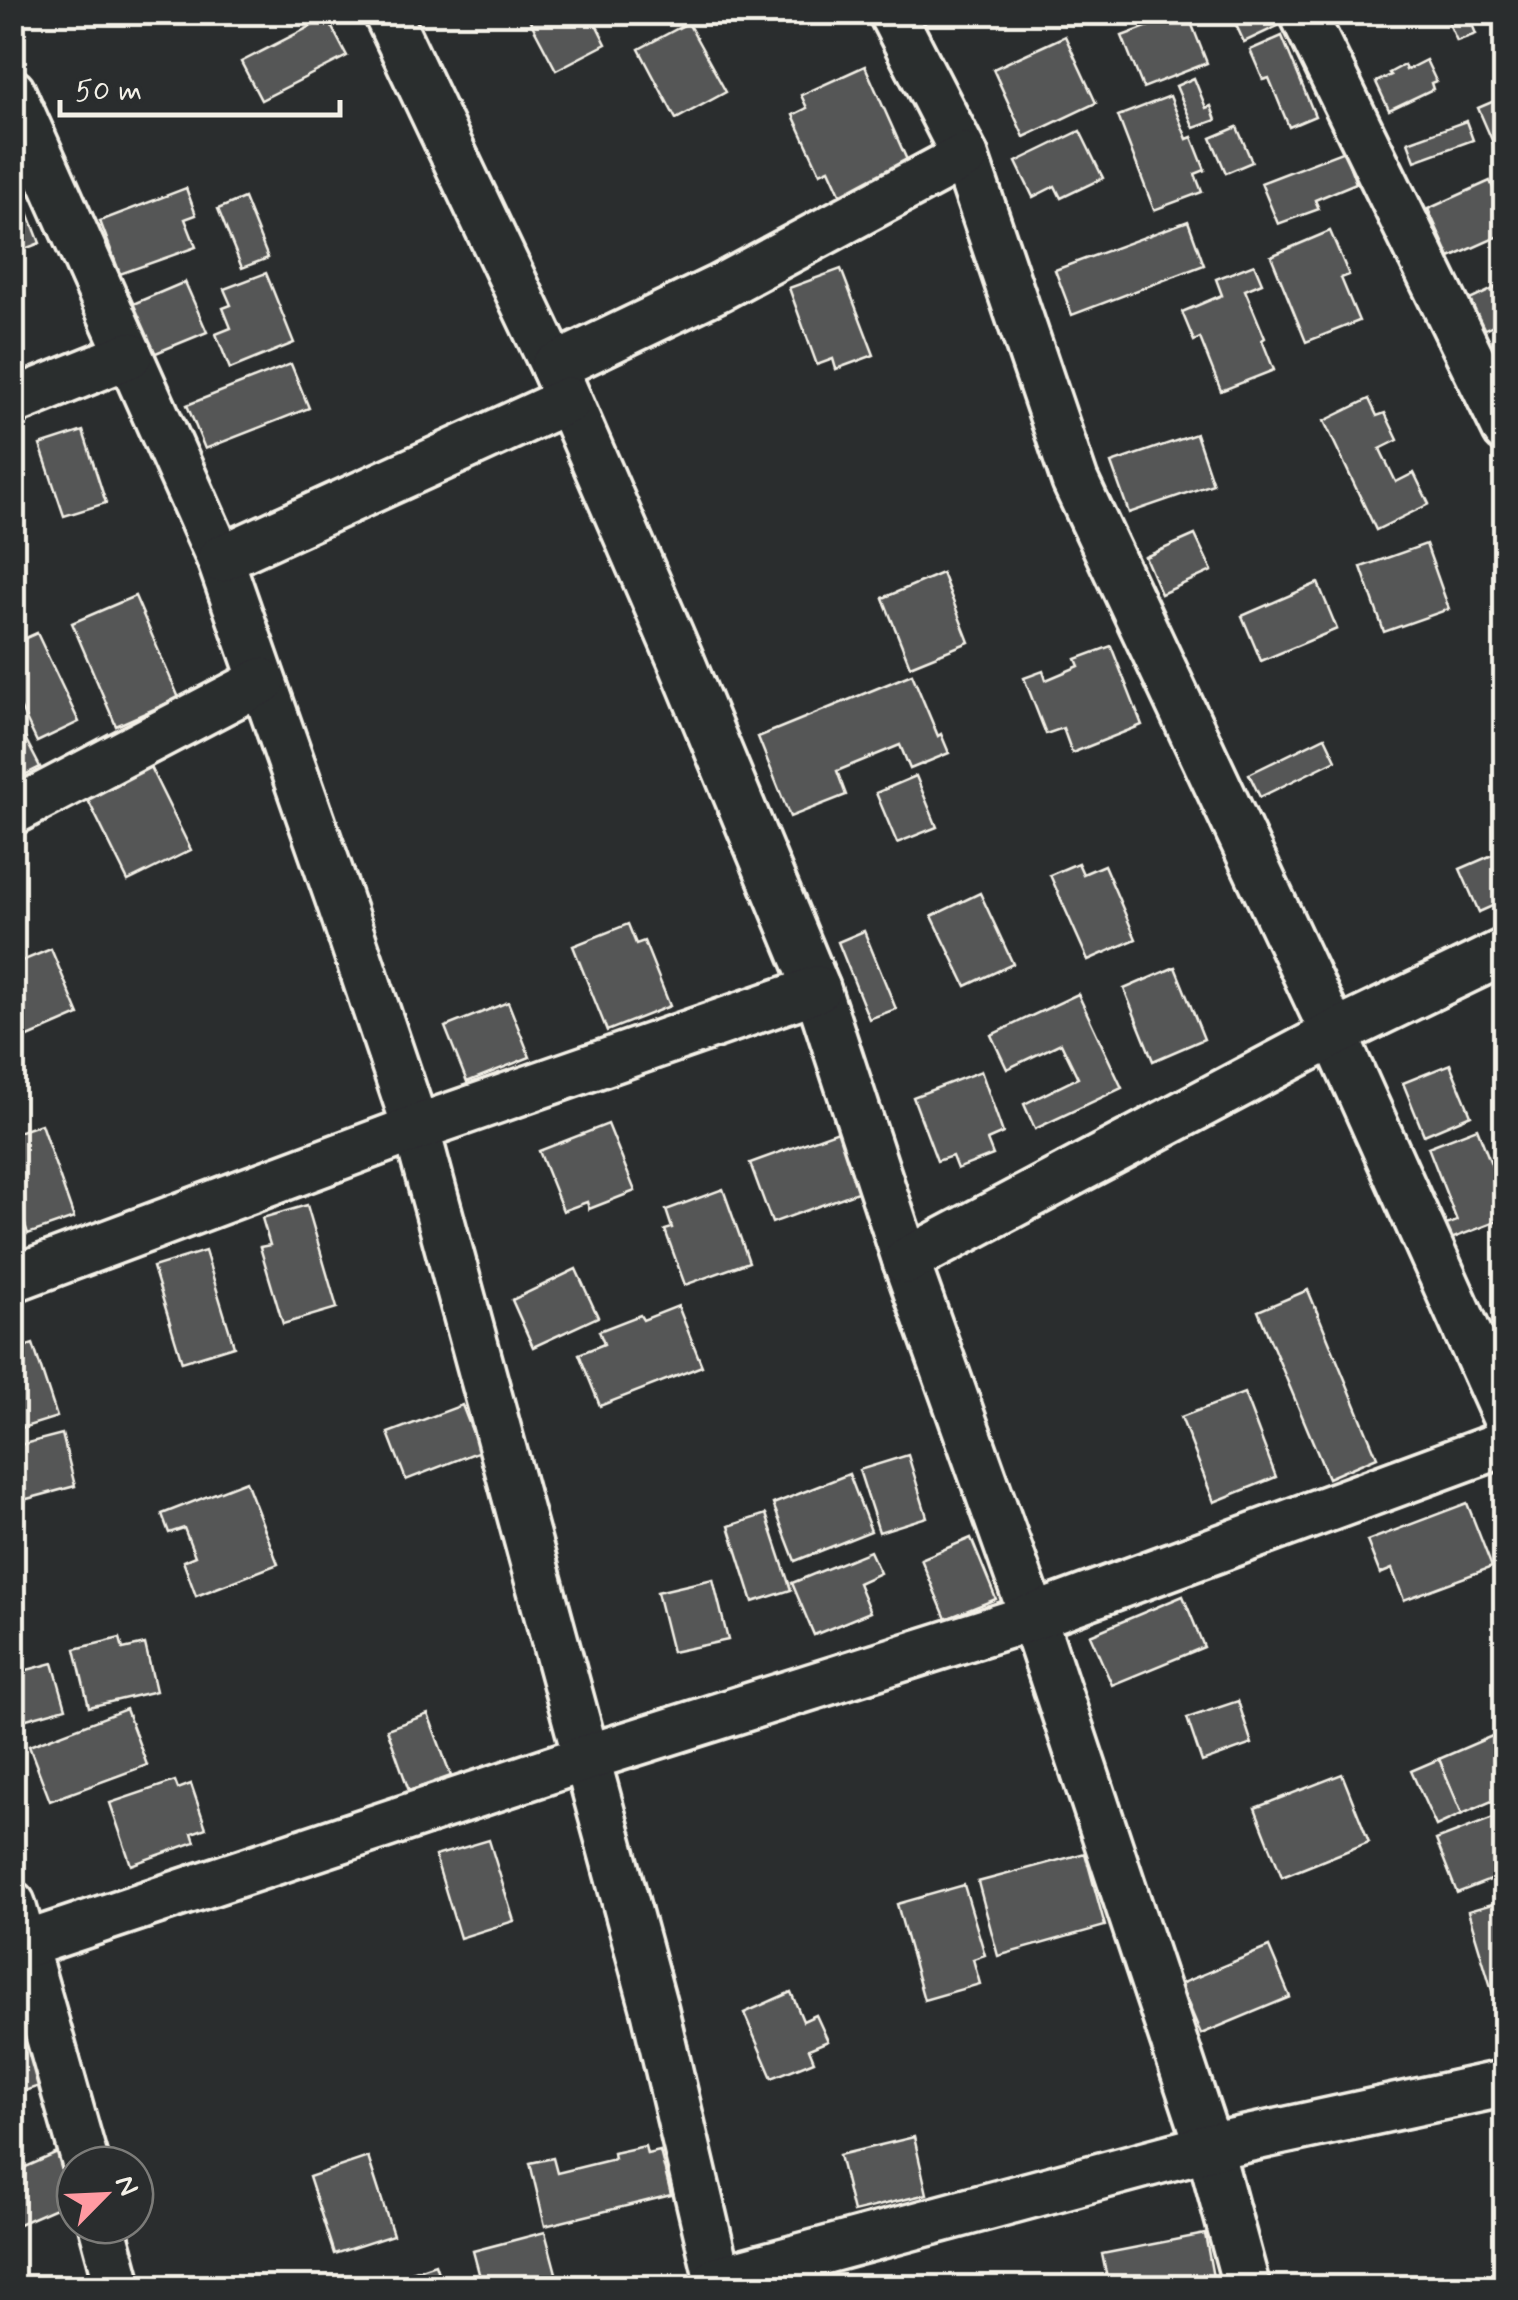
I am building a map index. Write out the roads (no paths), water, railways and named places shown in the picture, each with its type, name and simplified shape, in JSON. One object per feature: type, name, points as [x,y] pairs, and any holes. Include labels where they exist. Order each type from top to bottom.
[{"type":"street","points":[[386,12],[561,383],[817,989],[906,1261],[1034,1617],[1209,2147],[1247,2288]]},
{"type":"street","points":[[891,12],[964,156],[1075,481],[1334,1034],[1506,1418]]},
{"type":"street","points":[[1302,12],[1506,430]]},
{"type":"street","points":[[12,92],[220,559],[416,1128],[654,2011],[719,2283],[1209,2147],[1506,2083]]},
{"type":"street","points":[[220,559],[561,383],[719,288],[964,156]]},
{"type":"street","points":[[12,402],[128,355]]},
{"type":"street","points":[[12,812],[262,681]]},
{"type":"street","points":[[906,1261],[1334,1034],[1506,951]]},
{"type":"street","points":[[12,1278],[416,1128],[817,989]]},
{"type":"street","points":[[80,2145],[17,1933],[1034,1617],[1506,1442]]},
{"type":"street","points":[[108,2245],[120,2288]]}]
